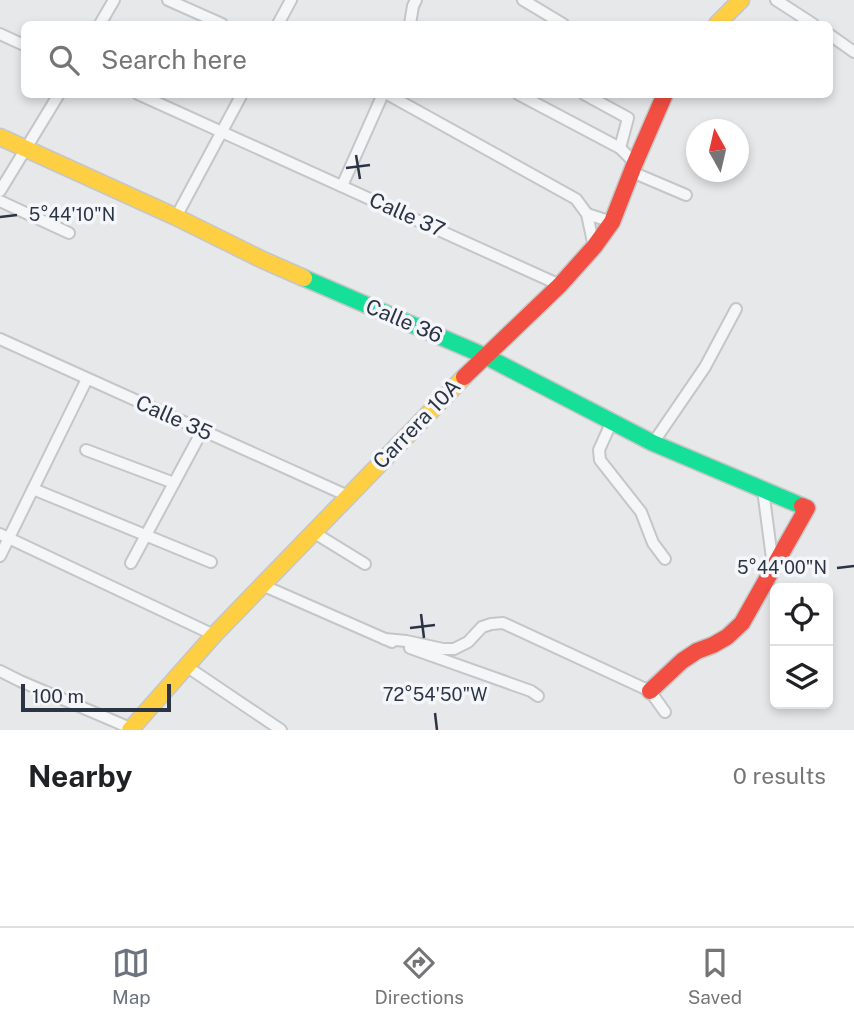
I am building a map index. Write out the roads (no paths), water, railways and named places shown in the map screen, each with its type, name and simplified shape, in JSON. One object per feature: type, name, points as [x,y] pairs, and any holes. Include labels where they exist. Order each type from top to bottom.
[{"type":"street","points":[[102,21],[114,0]]},
{"type":"street","points":[[167,0],[215,21]]},
{"type":"street","points":[[280,21],[291,0]]},
{"type":"street","points":[[411,21],[416,0]]},
{"type":"street","points":[[523,0],[557,21]]},
{"type":"street","points":[[720,21],[741,0]]},
{"type":"street","points":[[776,0],[808,21]]},
{"type":"street","points":[[0,34],[21,44]]},
{"type":"street","points":[[833,37],[854,52]]},
{"type":"street","points":[[0,191],[57,98]]},
{"type":"street","name":"Calle 37","points":[[147,98],[560,285]]},
{"type":"street","points":[[176,217],[240,98]]},
{"type":"street","points":[[342,186],[383,98]]},
{"type":"street","points":[[392,98],[576,199],[587,214],[594,247]]},
{"type":"street","points":[[527,98],[620,148],[633,167],[686,195]]},
{"type":"street","points":[[591,98],[628,118],[620,148]]},
{"type":"street","name":"Carrera 10A","points":[[133,729],[214,635],[485,356],[560,285],[594,247],[612,222],[663,98]]},
{"type":"street","name":"Calle 36","points":[[0,137],[263,260],[485,356],[653,443],[807,508],[773,566]]},
{"type":"street","points":[[0,201],[69,233]]},
{"type":"street","points":[[587,214],[612,222]]},
{"type":"street","points":[[653,443],[705,367],[736,309]]},
{"type":"street","name":"Calle 35","points":[[0,339],[348,496]]},
{"type":"street","points":[[0,556],[5,536],[33,489],[87,379]]},
{"type":"street","points":[[612,421],[599,450],[600,460],[641,512],[653,543],[665,559]]},
{"type":"street","points":[[131,563],[202,431]]},
{"type":"street","points":[[86,450],[174,483]]},
{"type":"street","points":[[33,489],[211,562]]},
{"type":"street","points":[[650,691],[682,661],[727,637],[742,623],[773,566],[763,489]]},
{"type":"street","points":[[313,532],[365,564]]},
{"type":"street","points":[[5,536],[214,635]]},
{"type":"street","points":[[262,586],[385,639],[531,691],[538,696]]},
{"type":"street","points":[[385,639],[454,649],[468,642],[481,627],[503,624],[650,691],[665,712]]},
{"type":"street","points":[[186,666],[268,726],[281,730]]},
{"type":"street","points":[[0,671],[133,729]]}]
